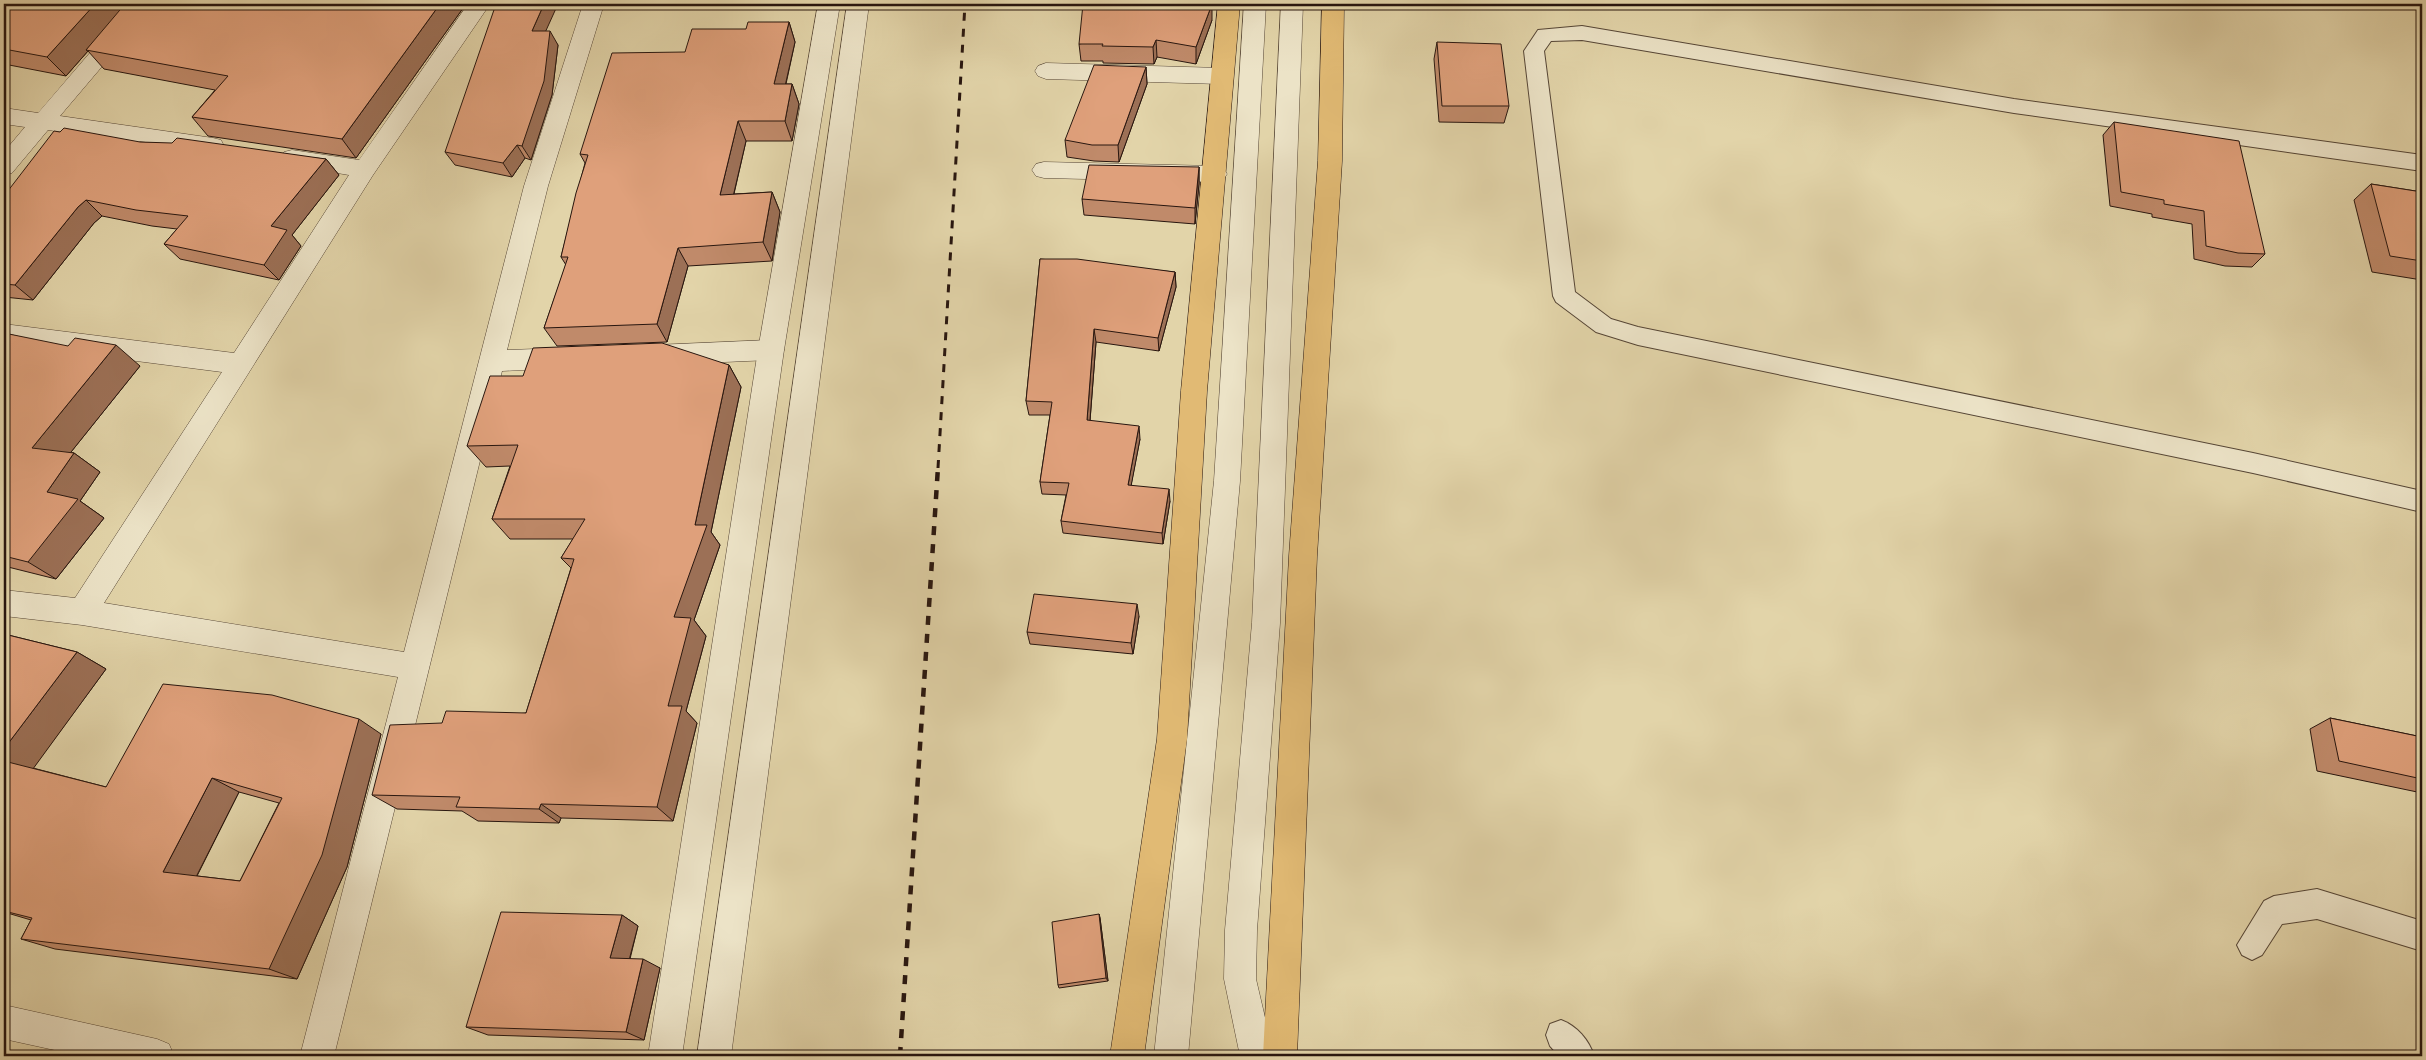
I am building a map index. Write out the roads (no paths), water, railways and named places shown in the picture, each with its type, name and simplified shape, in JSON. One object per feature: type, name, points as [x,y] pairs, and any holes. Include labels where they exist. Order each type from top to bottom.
[{"type":"main road","points":[[1127,1056],[1172,739],[1194,391],[1229,4]]},
{"type":"main road","points":[[1280,1056],[1303,556],[1330,161],[1333,4]]},
{"type":"street","points":[[4,166],[144,4]]},
{"type":"street","points":[[82,612],[365,169],[479,4]]},
{"type":"street","points":[[317,1056],[536,186],[594,4]]},
{"type":"street","points":[[665,1056],[771,350],[829,4]]},
{"type":"street","points":[[714,1056],[858,4]]},
{"type":"street","points":[[1171,1056],[1227,482],[1254,4]]},
{"type":"street","points":[[1257,1056],[1240,979],[1241,930],[1266,623],[1292,4]]},
{"type":"street","points":[[1046,71],[1222,76]]},
{"type":"street","points":[[4,116],[44,120],[238,150]]},
{"type":"street","points":[[268,154],[365,169]]},
{"type":"street","points":[[1044,170],[1215,174]]},
{"type":"street","points":[[4,334],[239,364]]},
{"type":"street","points":[[632,356],[771,350]]},
{"type":"street","points":[[492,361],[592,357]]},
{"type":"street","points":[[4,603],[82,612],[416,667]]},
{"type":"street","points":[[4,1022],[157,1056]]},
{"type":"lane","points":[[2422,163],[2014,106],[1582,33],[1545,35],[1534,51],[1564,296],[1604,326],[1638,336],[2233,459],[2422,502]]},
{"type":"lane","points":[[2252,945],[2274,911],[2317,904],[2422,936]]},
{"type":"railway","points":[[938,468],[965,4]]},
{"type":"railway","points":[[900,1056],[938,467]]}]
